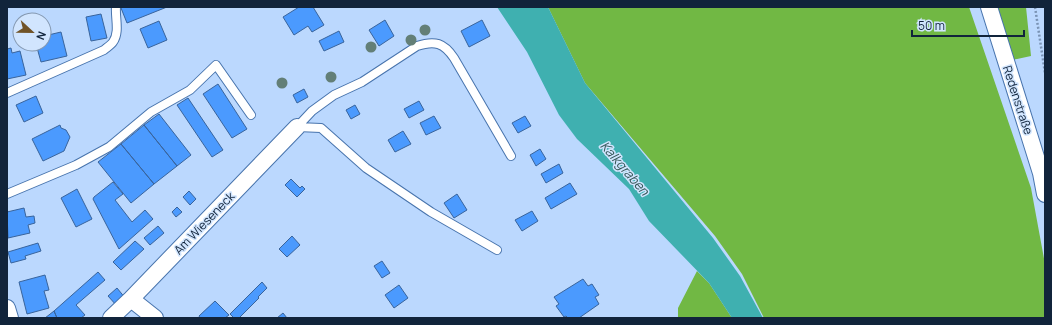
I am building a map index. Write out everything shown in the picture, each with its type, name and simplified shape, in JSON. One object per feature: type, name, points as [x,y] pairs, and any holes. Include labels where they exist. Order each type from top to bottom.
[{"type":"street","name":"Redenstraße","points":[[989,7],[1041,173],[1045,194]]},
{"type":"street","name":"Am Wieseneck","points":[[111,318],[297,127]]},
{"type":"street","points":[[131,299],[155,318]]},
{"type":"street","points":[[7,308],[10,318]]},
{"type":"lane","points":[[7,93],[104,50],[113,42],[117,31],[115,18],[116,7]]},
{"type":"lane","points":[[297,127],[312,111],[334,96],[362,82],[417,46],[427,43],[436,43],[447,48],[454,58],[511,156]]},
{"type":"lane","points":[[7,194],[76,165],[109,147],[151,112],[190,90],[216,65],[250,115]]},
{"type":"lane","points":[[297,127],[321,128],[366,168],[431,212],[497,250]]},
{"type":"path","points":[[1035,7],[1045,73]]},
{"type":"green space","points":[[548,7],[969,7],[1031,188],[1045,264],[1045,318],[764,318],[742,274],[715,236],[585,83]]},
{"type":"green space","points":[[997,7],[1026,7],[1031,56],[1012,60]]},
{"type":"green space","points":[[697,271],[709,283],[732,318],[678,318],[678,308]]},
{"type":"water","name":"Kalkgraben","points":[[497,7],[548,7],[585,83],[713,238],[740,276],[763,318],[732,318],[709,283],[649,221],[629,189],[577,139],[559,115],[527,52]]},
{"type":"building","points":[[167,7],[127,23],[121,8]]},
{"type":"building","points":[[299,7],[313,7],[324,25],[312,32],[308,26],[294,35],[283,17]]},
{"type":"building","points":[[101,14],[107,38],[91,41],[86,17]]},
{"type":"building","points":[[385,20],[394,36],[379,46],[369,30]]},
{"type":"building","points":[[482,20],[490,36],[469,47],[461,31]]},
{"type":"building","points":[[159,21],[167,40],[148,48],[140,29]]},
{"type":"building","points":[[339,31],[344,42],[324,51],[319,41]]},
{"type":"building","points":[[61,32],[67,56],[41,62],[38,52],[52,52],[52,34]]},
{"type":"building","points":[[11,48],[12,53],[20,52],[26,75],[7,79],[7,49]]},
{"type":"building","points":[[218,84],[247,129],[232,138],[203,94]]},
{"type":"building","points":[[304,89],[308,97],[297,103],[293,95]]},
{"type":"building","points":[[36,96],[43,113],[24,122],[16,105]]},
{"type":"building","points":[[188,98],[223,150],[212,157],[177,105]]},
{"type":"building","points":[[419,101],[424,110],[409,118],[404,109]]},
{"type":"building","points":[[355,105],[360,114],[351,119],[346,110]]},
{"type":"building","points":[[159,114],[191,155],[177,166],[144,125]]},
{"type":"building","points":[[434,116],[441,128],[426,135],[420,123]]},
{"type":"building","points":[[525,116],[531,126],[518,133],[512,123]]},
{"type":"building","points":[[60,125],[61,128],[66,130],[70,137],[64,151],[43,161],[32,139]]},
{"type":"building","points":[[144,125],[177,166],[154,184],[121,144]]},
{"type":"building","points":[[403,131],[411,144],[395,152],[388,140]]},
{"type":"building","points":[[121,144],[154,184],[131,203],[98,162]]},
{"type":"building","points":[[540,149],[546,159],[536,166],[530,155]]},
{"type":"building","points":[[559,164],[563,173],[546,183],[541,174]]},
{"type":"building","points":[[291,179],[300,188],[302,186],[305,189],[297,197],[285,185]]},
{"type":"building","points":[[113,182],[123,194],[115,200],[132,222],[145,210],[153,219],[119,249],[93,199]]},
{"type":"building","points":[[570,183],[577,194],[551,209],[545,198]]},
{"type":"building","points":[[77,189],[92,219],[76,227],[61,198]]},
{"type":"building","points":[[189,191],[196,199],[190,205],[183,197]]},
{"type":"building","points":[[457,194],[467,210],[454,218],[444,203]]},
{"type":"building","points":[[177,207],[182,212],[176,217],[172,212]]},
{"type":"building","points":[[24,208],[26,217],[34,216],[35,223],[28,225],[30,233],[8,238],[7,212]]},
{"type":"building","points":[[532,211],[538,221],[522,231],[515,220]]},
{"type":"building","points":[[158,226],[164,233],[150,245],[144,238]]},
{"type":"building","points":[[292,236],[300,245],[287,257],[279,249]]},
{"type":"building","points":[[135,241],[144,249],[121,270],[113,262]]},
{"type":"building","points":[[38,243],[41,251],[25,256],[26,259],[11,263],[8,252]]},
{"type":"building","points":[[382,261],[390,273],[382,278],[374,266]]},
{"type":"building","points":[[98,272],[105,280],[76,305],[85,315],[81,318],[57,318],[54,311]]},
{"type":"building","points":[[45,275],[49,290],[44,291],[49,308],[27,314],[19,282]]},
{"type":"building","points":[[583,279],[588,286],[592,284],[599,295],[595,297],[599,304],[579,318],[564,317],[556,306],[559,304],[554,297]]},
{"type":"building","points":[[262,282],[267,288],[239,318],[234,318],[230,314]]},
{"type":"building","points":[[399,285],[408,298],[394,308],[385,295]]},
{"type":"building","points":[[117,288],[126,299],[117,306],[108,296]]},
{"type":"building","points":[[215,301],[229,315],[225,318],[200,318],[199,316]]},
{"type":"building","points":[[54,311],[57,318],[45,318]]},
{"type":"building","points":[[283,313],[287,318],[277,318]]}]
